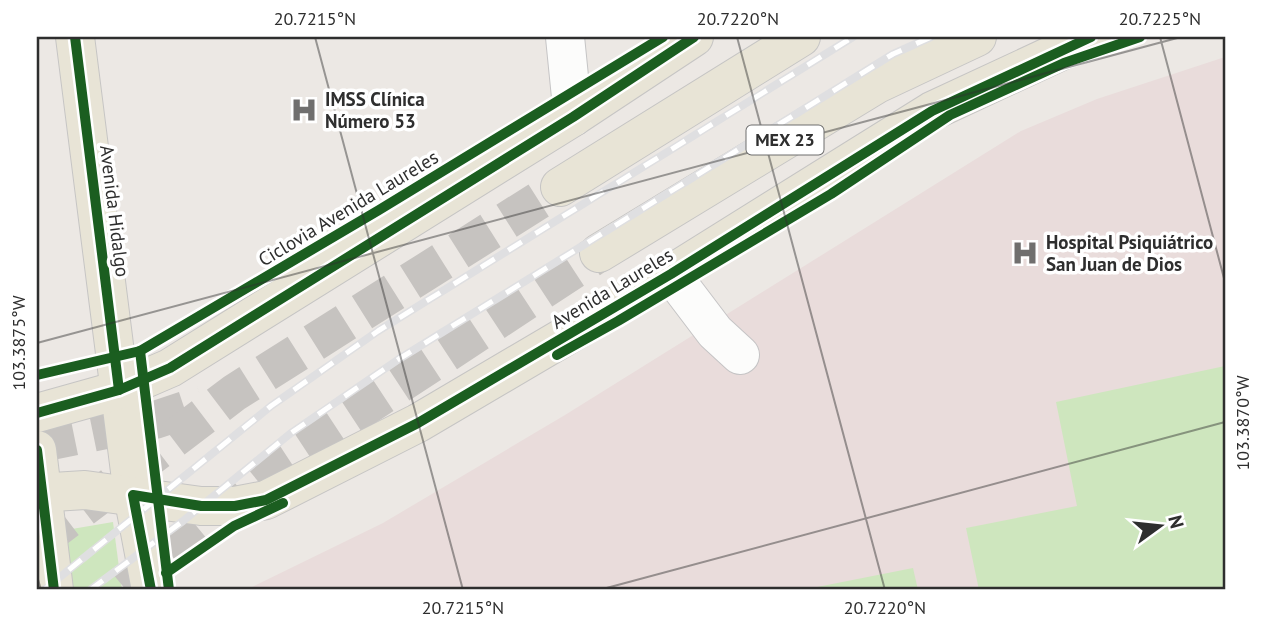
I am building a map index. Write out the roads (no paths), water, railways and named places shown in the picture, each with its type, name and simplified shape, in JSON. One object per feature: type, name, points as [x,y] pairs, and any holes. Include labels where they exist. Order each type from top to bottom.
[{"type":"main road","name":"Avenida Hidalgo","points":[[75,37],[133,495],[151,590]]},
{"type":"main road","points":[[37,412],[119,390],[170,368],[573,117],[694,37]]},
{"type":"main road","points":[[560,187],[801,37]]},
{"type":"main road","name":"Avenida Laureles","points":[[599,253],[877,84],[977,37]]},
{"type":"main road","name":"Avenida Laureles","points":[[39,492],[85,490],[201,506],[235,506],[266,500],[418,423],[671,274],[932,111],[1091,37]]},
{"type":"main road","points":[[37,450],[39,492],[54,590]]},
{"type":"street","points":[[565,37],[573,117]]},
{"type":"street","points":[[671,274],[715,332],[740,355]]},
{"type":"tunnel","points":[[37,543],[234,393],[560,187]]},
{"type":"tunnel","points":[[126,590],[283,461],[599,253]]},
{"type":"tunnel","points":[[37,444],[155,420],[203,404]]},
{"type":"railway","points":[[44,590],[271,406],[378,331],[853,37]]},
{"type":"railway","points":[[90,590],[183,521],[291,433],[399,359],[893,54],[931,37]]},
{"type":"place","name":"IMSS Clínica Número 53","points":[[304,110]]},
{"type":"place","name":"Hospital Psiquiátrico San Juan de Dios","points":[[1025,253]]}]
